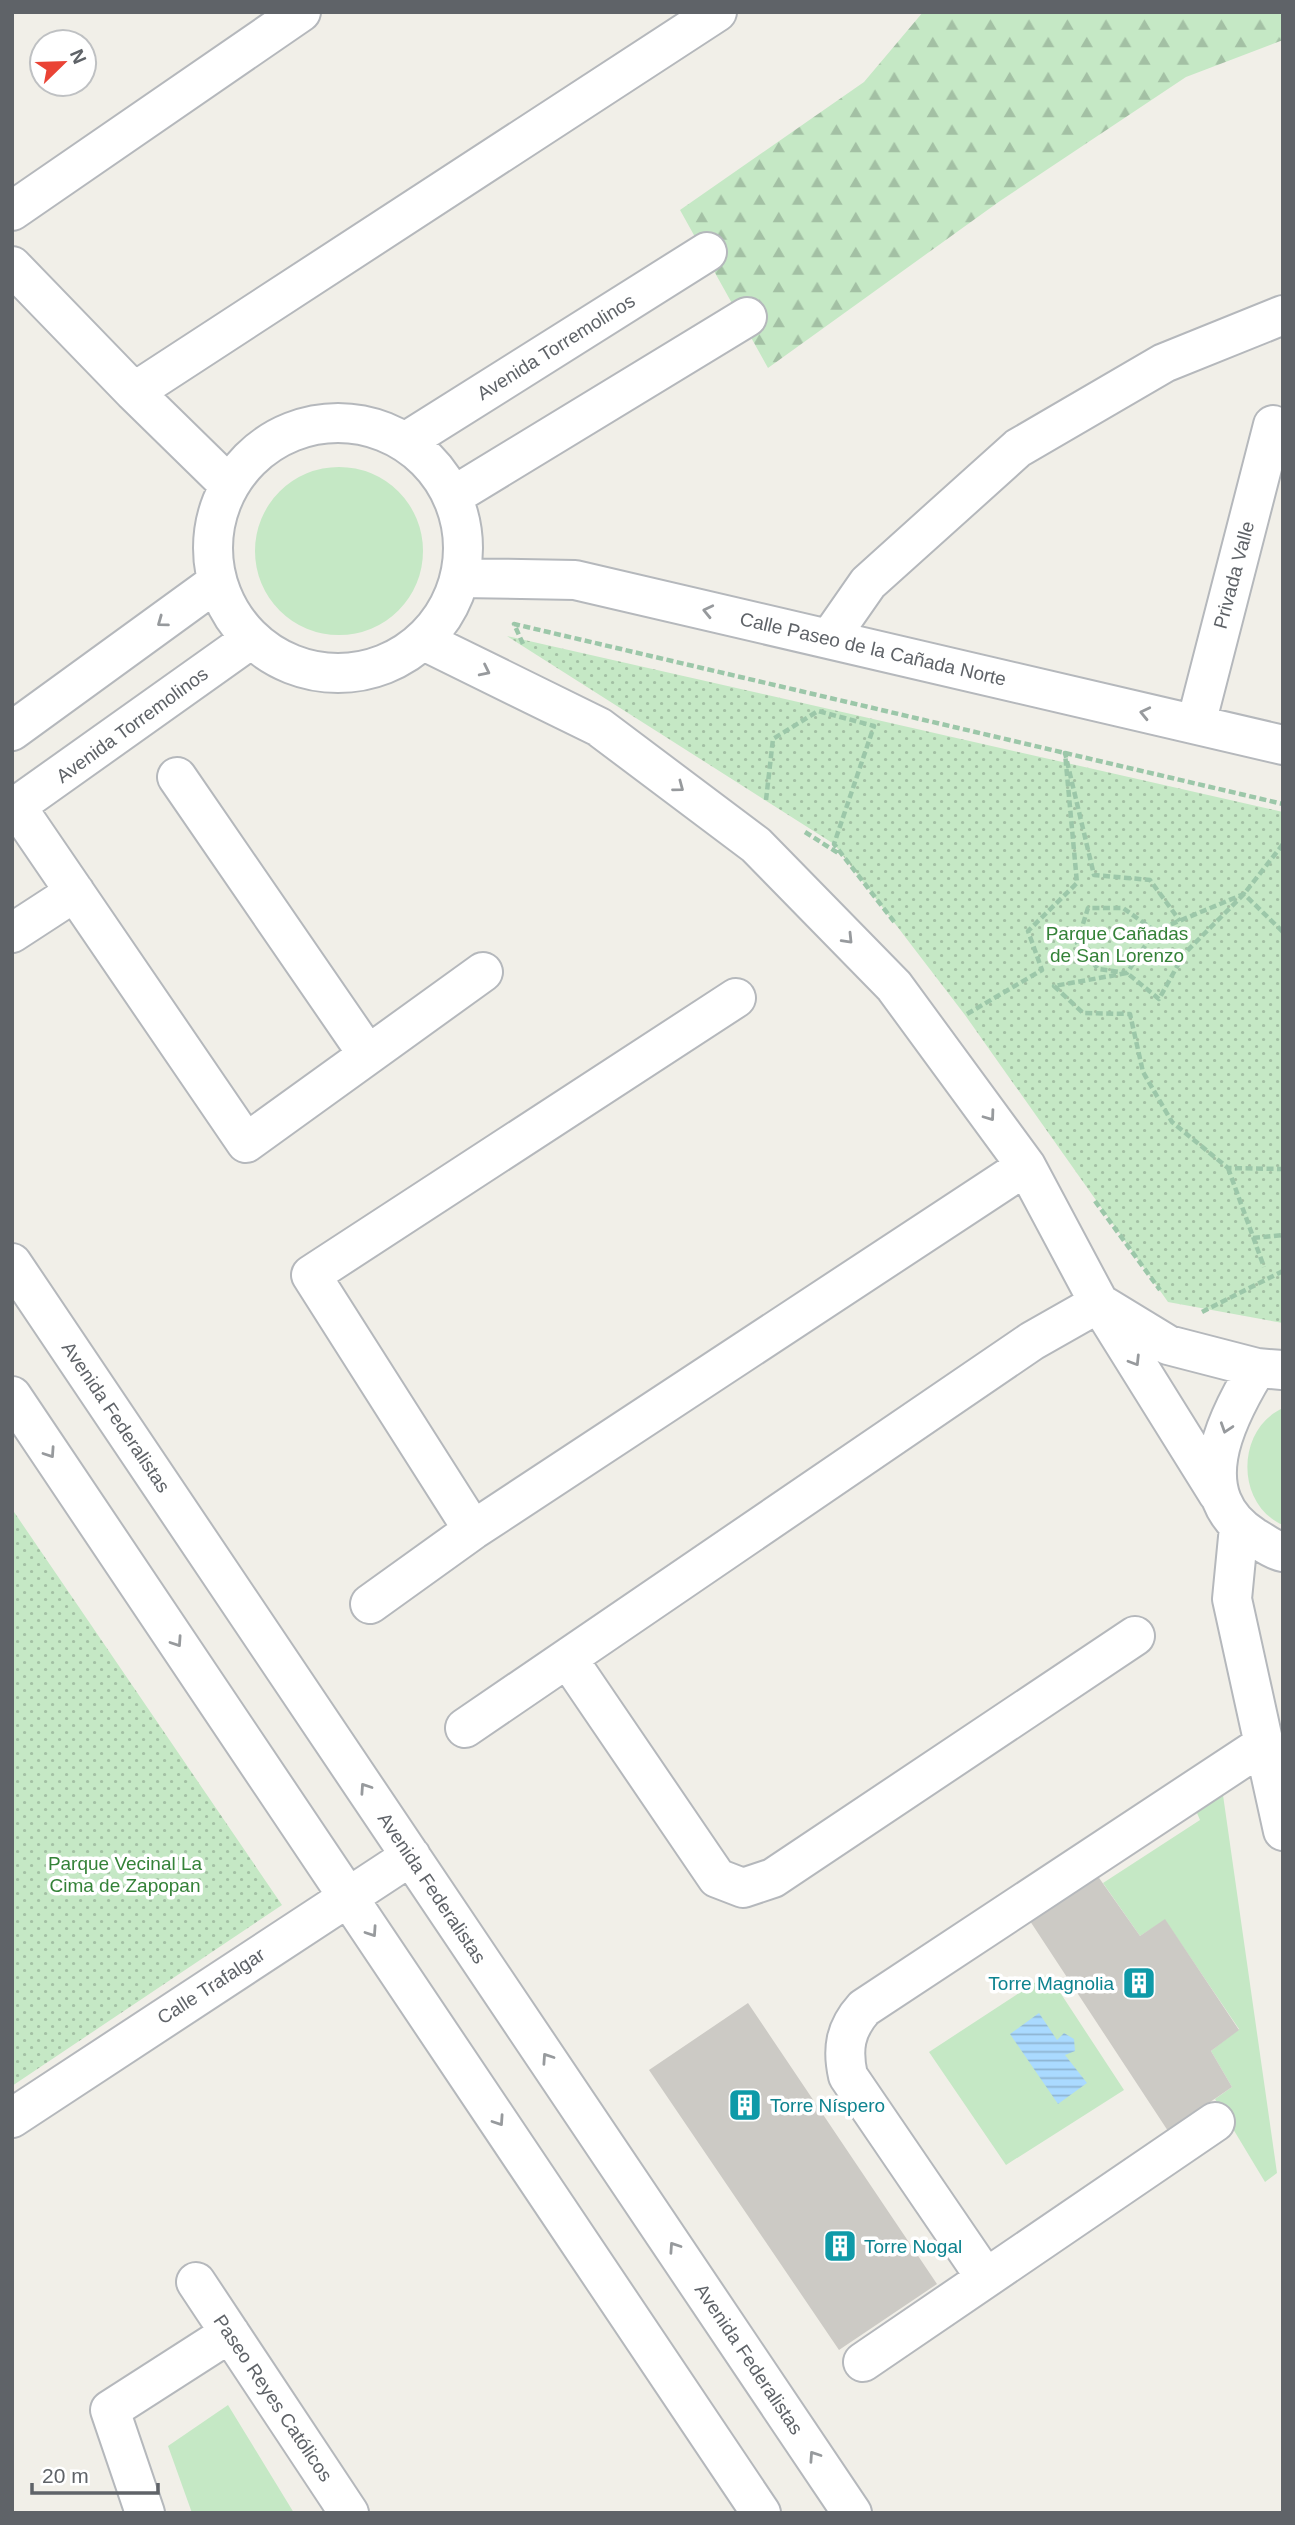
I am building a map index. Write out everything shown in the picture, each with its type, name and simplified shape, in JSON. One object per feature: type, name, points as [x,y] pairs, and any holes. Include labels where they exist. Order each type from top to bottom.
[{"type":"street","points":[[12,211],[301,12]]},
{"type":"street","points":[[134,392],[717,12]]},
{"type":"street","name":"Avenida Torremolinos","points":[[405,442],[706,252]]},
{"type":"street","points":[[12,266],[229,485]]},
{"type":"street","points":[[829,639],[868,583],[1018,448],[1164,363],[1283,315]]},
{"type":"street","points":[[453,496],[747,317]]},
{"type":"street","points":[[358,424],[405,442],[433,466],[453,496],[463,537],[460,579],[446,613],[424,641],[383,666],[337,674],[291,665],[251,639],[230,613],[217,582],[214,532],[229,485],[262,447],[308,426],[358,424]]},
{"type":"street","name":"Privada Valle","points":[[1196,724],[1273,425]]},
{"type":"street","name":"Calle Paseo de la Cañada Norte","points":[[460,579],[575,580],[1283,745]]},
{"type":"street","points":[[12,732],[217,582]]},
{"type":"street","name":"Avenida Torremolinos","points":[[14,808],[251,639]]},
{"type":"street","points":[[424,641],[599,727],[756,845],[894,986],[1026,1166],[1099,1303],[1239,1527],[1283,1552]]},
{"type":"street","points":[[177,777],[368,1055]]},
{"type":"street","points":[[14,808],[75,892],[246,1143],[483,972]]},
{"type":"street","points":[[12,933],[75,892]]},
{"type":"street","points":[[474,1530],[311,1275],[736,998]]},
{"type":"street","points":[[370,1604],[474,1530],[1026,1166]]},
{"type":"street","name":"Avenida Federalistas","points":[[12,1263],[852,2513]]},
{"type":"street","points":[[1099,1303],[1168,1345],[1270,1369],[1227,1421],[1217,1456],[1218,1494]]},
{"type":"street","points":[[465,1728],[1032,1342],[1099,1303]]},
{"type":"street","points":[[12,1396],[761,2513]]},
{"type":"street","points":[[1239,1527],[1232,1599],[1283,1831]]},
{"type":"street","points":[[568,1659],[717,1878],[743,1888],[772,1878],[1135,1636]]},
{"type":"street","points":[[985,2277],[848,2076],[844,2058],[849,2028],[864,2008],[1264,1744]]},
{"type":"street","name":"Calle Trafalgar","points":[[12,2118],[411,1856]]},
{"type":"street","points":[[863,2362],[1215,2122]]},
{"type":"street","name":"Paseo Reyes Católicos","points":[[196,2283],[349,2513]]},
{"type":"street","points":[[145,2513],[110,2410],[230,2333]]},
{"type":"path","points":[[524,647],[514,624],[1283,804]]},
{"type":"path","points":[[754,799],[765,807],[773,739],[818,711],[874,726],[834,844],[900,930]]},
{"type":"path","points":[[1065,753],[1094,875],[1150,880],[1180,921]]},
{"type":"path","points":[[957,1004],[965,1015],[1042,970],[1028,931],[1077,883],[1065,753]]},
{"type":"path","points":[[1155,931],[1123,908],[1088,908],[1077,943],[1098,969],[1127,973],[1159,999],[1184,954],[1244,894],[1283,844]]},
{"type":"path","points":[[1244,894],[1155,931],[1127,973],[1054,986],[1083,1013],[1130,1014],[1143,1072],[1172,1122],[1228,1168],[1264,1267]]},
{"type":"path","points":[[1244,894],[1283,932]]},
{"type":"path","points":[[1228,1168],[1283,1169]]},
{"type":"path","points":[[1253,1238],[1283,1236]]},
{"type":"path","points":[[1198,1314],[1283,1271]]},
{"type":"green space","points":[[923,12],[1283,12],[1283,40],[1186,77],[1000,201],[768,368],[680,210],[864,82]]},
{"type":"green space","points":[[339,467],[371,474],[398,492],[416,519],[423,551],[416,583],[398,610],[371,628],[339,635],[307,628],[280,610],[262,583],[255,551],[262,519],[280,492],[307,474]]},
{"type":"green space","name":"Parque Cañadas de San Lorenzo","points":[[507,636],[1283,812],[1283,1323],[1168,1302],[965,1015],[834,844]]},
{"type":"green space","points":[[1283,1408],[1283,1525],[1267,1515],[1256,1501],[1247,1466],[1256,1432],[1268,1418]]},
{"type":"green space","name":"Parque Vecinal La Cima de Zapopan","points":[[12,1509],[282,1905],[12,2086]]},
{"type":"green space","points":[[1222,1788],[1277,2173],[1265,2182],[1215,2099],[1232,2087],[1211,2051],[1239,2029],[1165,1920],[1140,1936],[1103,1883],[1200,1820],[1191,1799]]},
{"type":"green space","points":[[1048,1974],[1124,2090],[1006,2165],[929,2052]]},
{"type":"green space","points":[[228,2405],[294,2513],[192,2513],[168,2446]]},
{"type":"water","points":[[1039,2013],[1057,2040],[1064,2033],[1074,2039],[1075,2051],[1065,2055],[1087,2083],[1058,2104],[1010,2034]]},
{"type":"building","name":"Torre Magnolia","points":[[1097,1875],[1140,1936],[1165,1919],[1239,2030],[1211,2051],[1232,2087],[1168,2131],[1030,1921]]},
{"type":"building","points":[[748,2003],[937,2284],[839,2350],[649,2070]]},
{"type":"place","name":"Torre Magnolia","points":[[1139,1983]]},
{"type":"place","name":"Torre Níspero","points":[[745,2105]]},
{"type":"place","name":"Torre Nogal","points":[[840,2246]]}]
